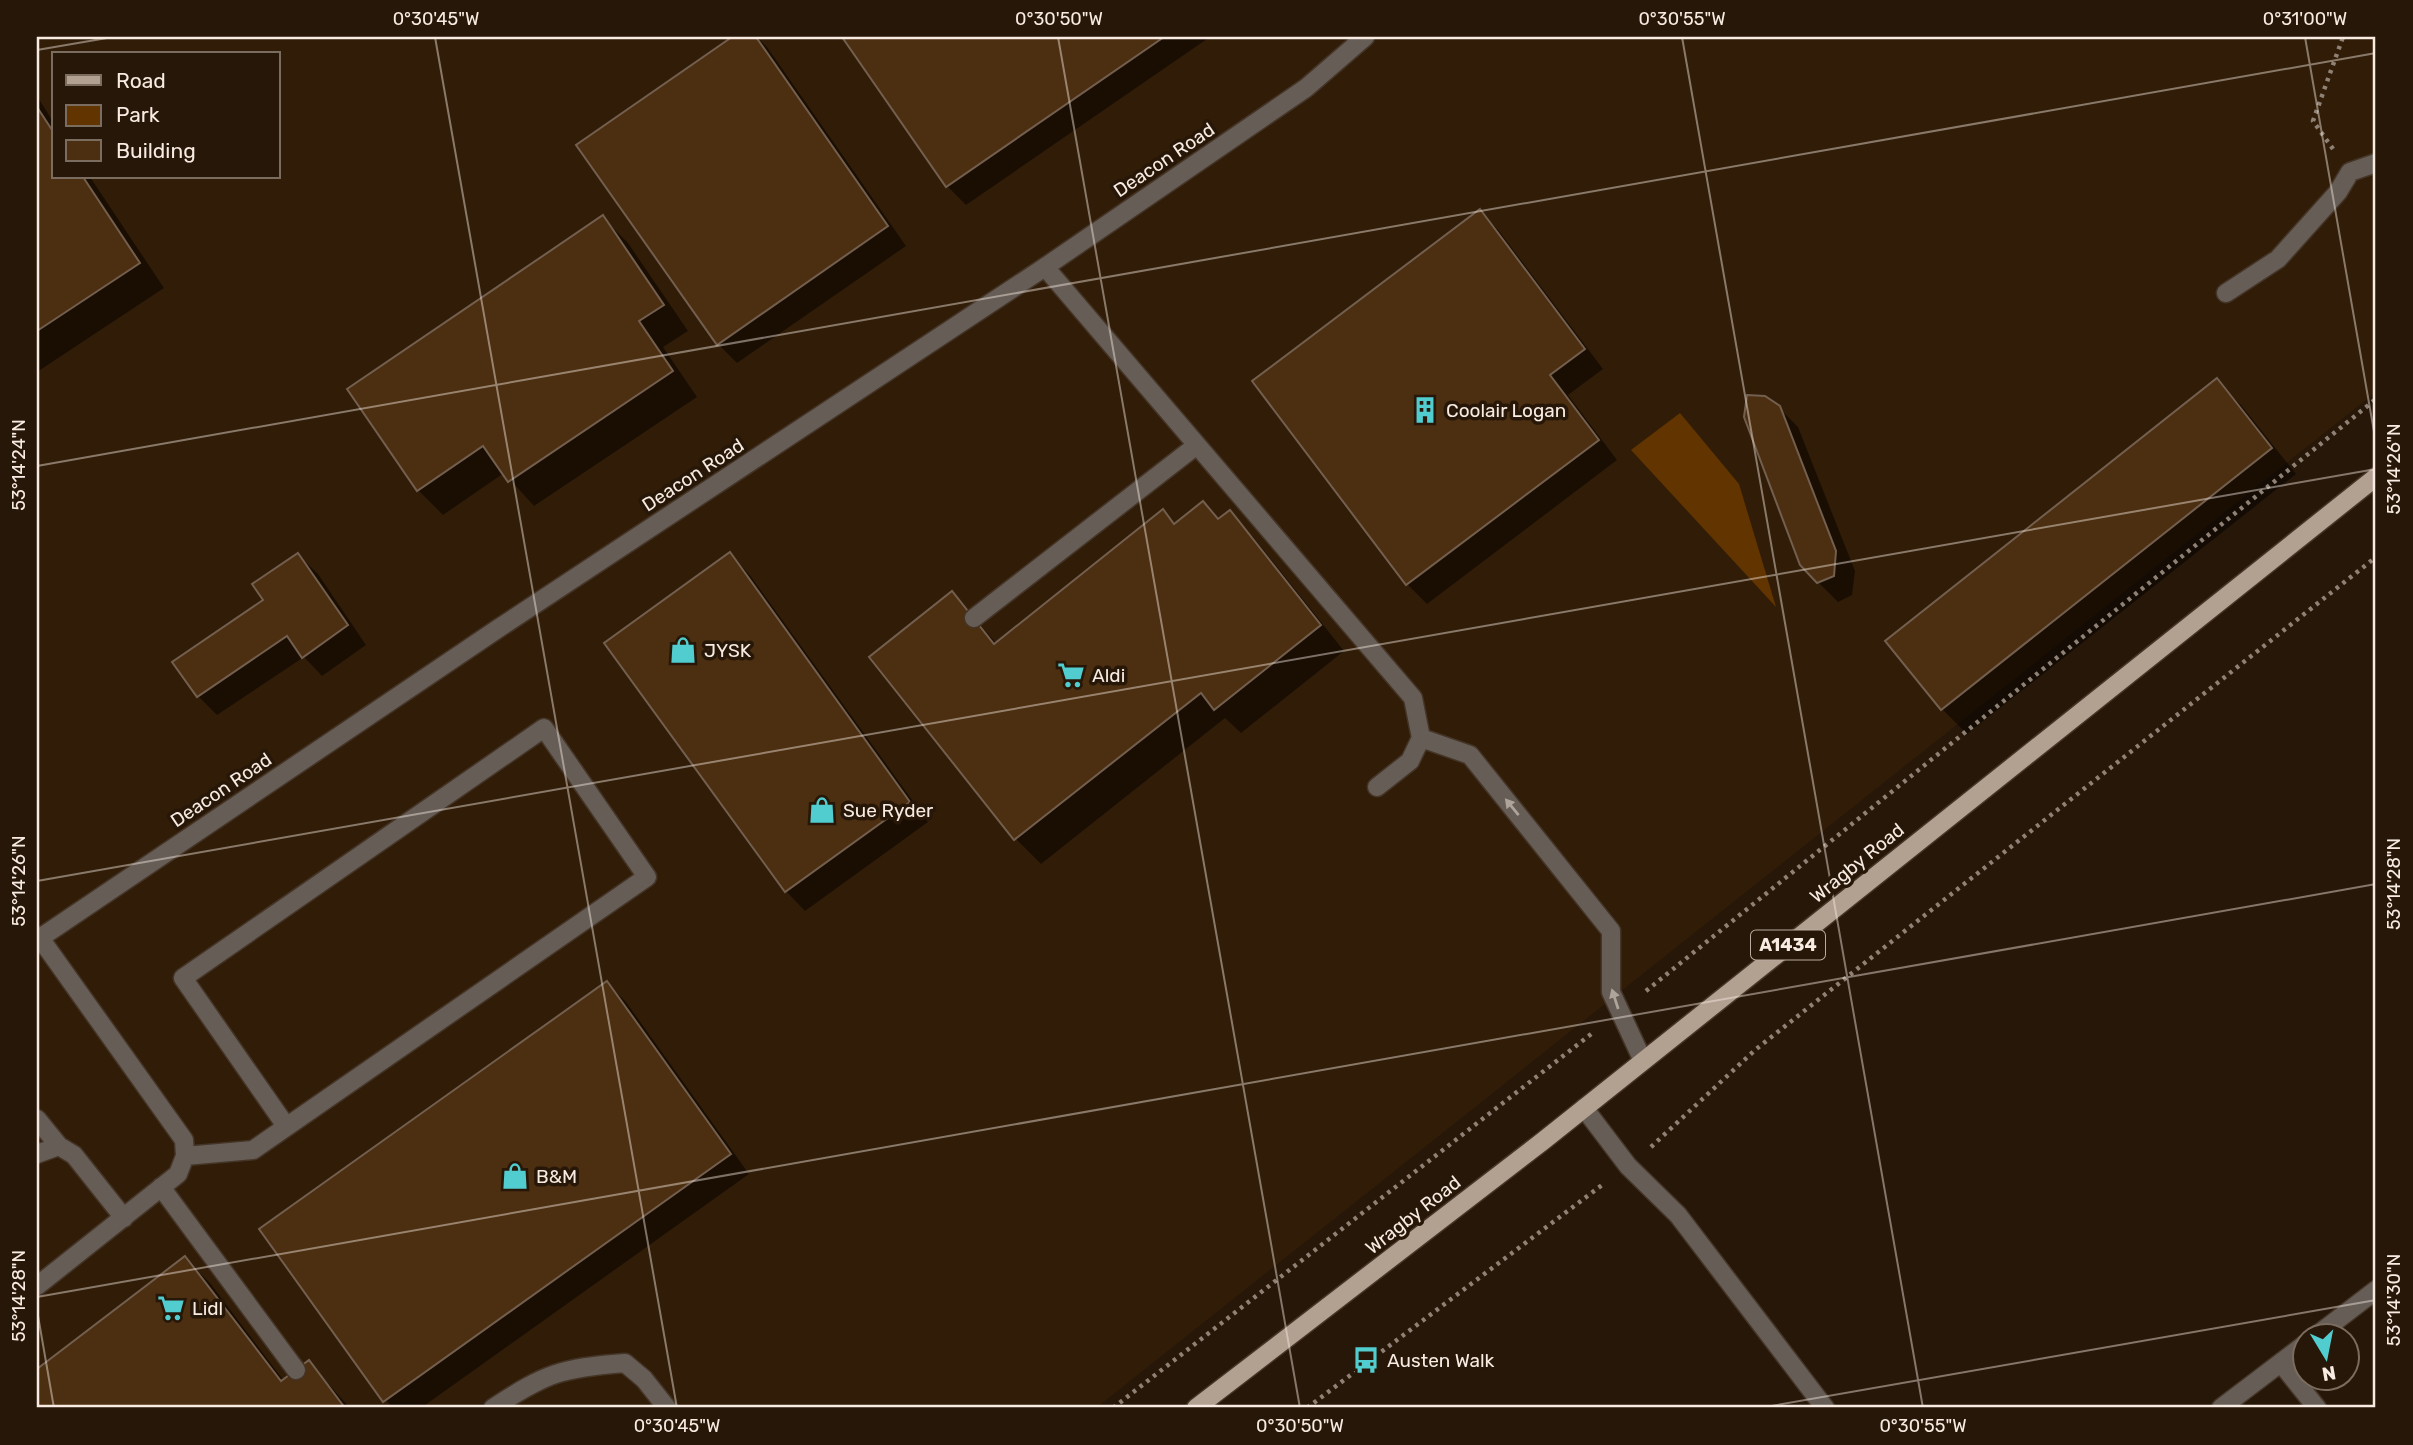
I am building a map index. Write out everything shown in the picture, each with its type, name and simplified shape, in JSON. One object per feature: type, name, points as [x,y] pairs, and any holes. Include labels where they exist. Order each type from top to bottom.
[{"type":"main road","name":"Wragby Road","points":[[1196,1408],[1584,1108],[2376,477]]},
{"type":"street","name":"Deacon Road","points":[[38,939],[508,622],[1045,267],[1306,88],[1365,37]]},
{"type":"street","points":[[2226,293],[2278,259],[2338,192],[2350,172],[2376,163]]},
{"type":"street","points":[[1045,267],[1413,698],[1421,738],[1410,761],[1377,787]]},
{"type":"street","points":[[974,618],[1197,445]]},
{"type":"street","points":[[186,1156],[253,1150],[647,877],[544,728],[183,978],[286,1126]]},
{"type":"street","points":[[1421,738],[1470,755],[1611,931],[1611,992],[1643,1061]]},
{"type":"street","points":[[37,1286],[177,1174],[186,1156],[184,1140],[38,939]]},
{"type":"street","points":[[1584,1108],[1628,1166],[1678,1215],[1825,1408]]},
{"type":"street","points":[[37,1119],[60,1146],[74,1155],[124,1218]]},
{"type":"street","points":[[37,1154],[60,1146]]},
{"type":"street","points":[[161,1187],[296,1370]]},
{"type":"street","points":[[2334,1322],[2376,1290]]},
{"type":"street","points":[[2221,1408],[2290,1356]]},
{"type":"street","points":[[493,1408],[538,1379],[576,1367],[625,1363],[644,1379],[667,1408]]},
{"type":"street","points":[[2281,1363],[2317,1408]]},
{"type":"path","points":[[2343,37],[2313,121],[2350,172]]},
{"type":"path","points":[[1113,1408],[1619,1012],[2376,399]]},
{"type":"path","points":[[1672,1129],[1755,1051],[2376,557]]},
{"type":"path","points":[[1307,1408],[1587,1197]]},
{"type":"shaded area","points":[[37,37],[2376,37],[2376,392],[1096,1408],[37,1408]]},
{"type":"green space","points":[[1680,413],[1739,484],[1776,607],[1631,450]]},
{"type":"building","points":[[732,37],[756,37],[888,226],[717,345],[576,145]]},
{"type":"building","points":[[842,37],[1164,37],[946,187]]},
{"type":"building","points":[[37,107],[52,130],[52,178],[84,178],[140,263],[37,331]]},
{"type":"building","name":"Coolair Logan","points":[[1480,209],[1585,349],[1550,375],[1599,440],[1406,585],[1252,381]]},
{"type":"building","points":[[603,215],[664,305],[639,321],[673,371],[508,482],[483,446],[417,491],[347,389]]},
{"type":"building","points":[[2217,378],[2272,448],[1941,710],[1885,641]]},
{"type":"building","points":[[1747,395],[1765,396],[1780,406],[1836,551],[1834,576],[1817,583],[1800,565],[1744,417]]},
{"type":"building","name":"Aldi","points":[[1203,501],[1218,519],[1230,510],[1321,625],[1214,710],[1201,693],[1014,840],[869,657],[952,591],[994,644],[1163,509],[1174,524]]},
{"type":"building","points":[[730,552],[910,802],[785,892],[604,643]]},
{"type":"building","points":[[298,553],[348,625],[302,658],[287,636],[197,697],[172,662],[263,600],[252,584]]},
{"type":"building","points":[[607,981],[731,1154],[383,1402],[259,1229]]},
{"type":"building","name":"Lidl","points":[[185,1256],[281,1381],[309,1360],[345,1408],[37,1408],[37,1369]]},
{"type":"place","name":"Coolair Logan","points":[[1425,410]]},
{"type":"place","name":"JYSK","points":[[683,650]]},
{"type":"place","name":"Aldi","points":[[1071,675]]},
{"type":"place","name":"Sue Ryder","points":[[822,810]]},
{"type":"place","name":"B&M","points":[[515,1176]]},
{"type":"place","name":"Lidl","points":[[171,1308]]},
{"type":"place","name":"Austen Walk","points":[[1366,1360]]}]
